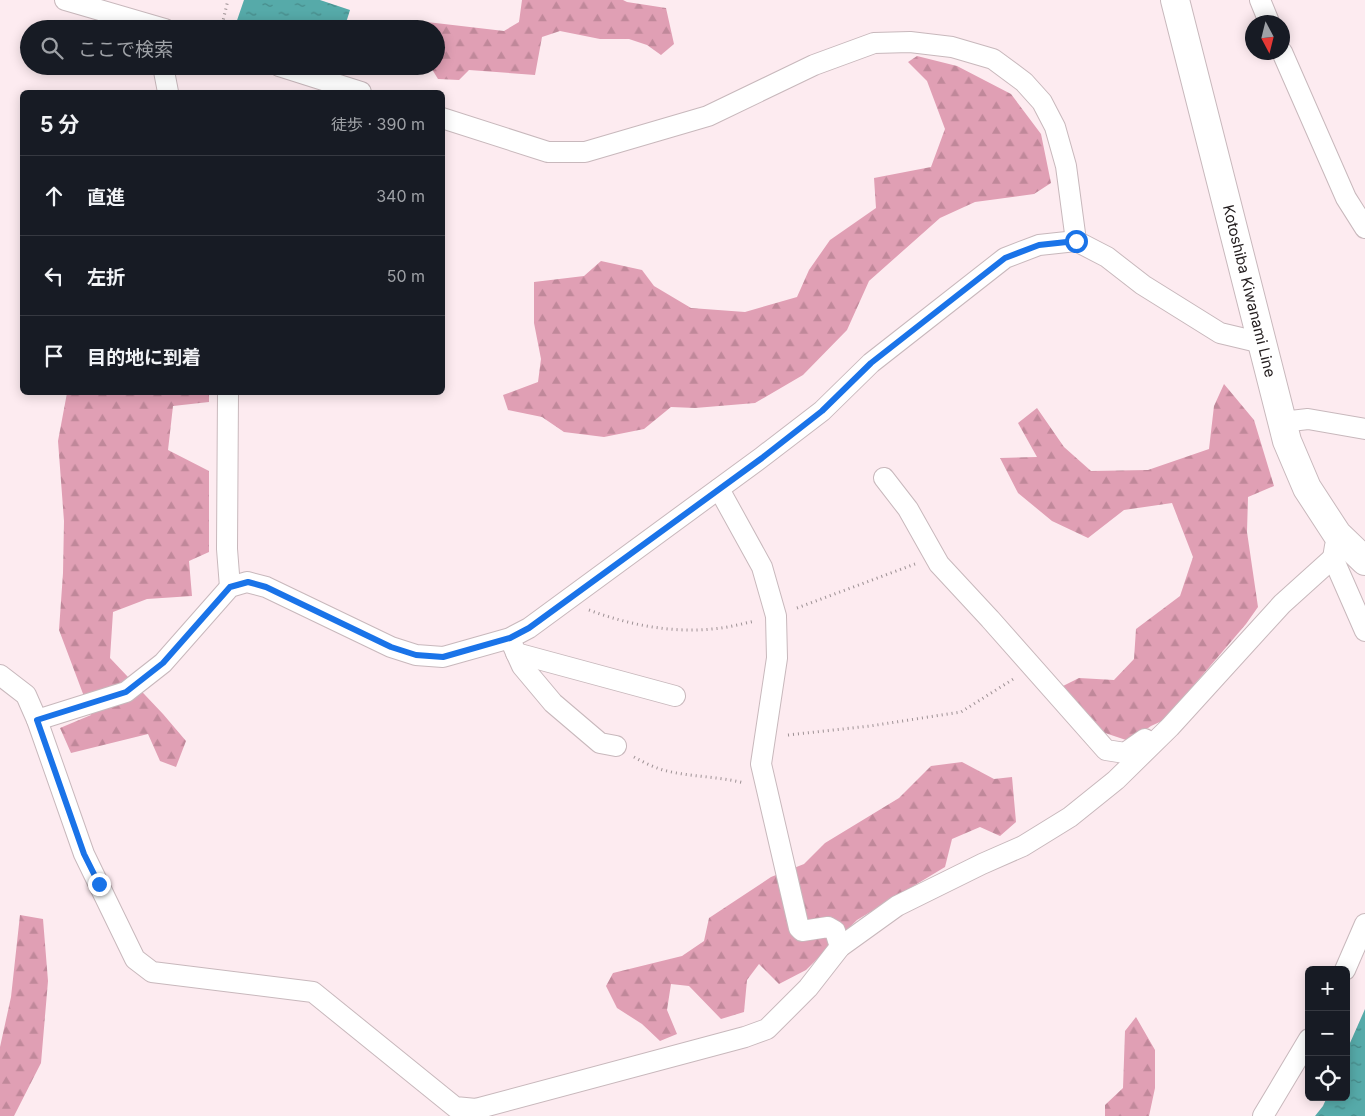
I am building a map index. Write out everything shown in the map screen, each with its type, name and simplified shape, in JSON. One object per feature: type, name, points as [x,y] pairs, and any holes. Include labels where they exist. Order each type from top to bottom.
[{"type":"main road","name":"Kotoshiba Kiwanami Line","points":[[1175,0],[1287,441],[1335,546],[1365,561]]},
{"type":"street","points":[[65,0],[132,20]]},
{"type":"street","points":[[1260,0],[1266,15]]},
{"type":"street","points":[[445,119],[548,152],[585,152],[708,116],[814,66],[874,43],[910,42],[952,47],[994,59],[1024,82],[1042,102],[1055,127],[1066,166],[1076,241]]},
{"type":"street","points":[[1286,60],[1346,198],[1365,228]]},
{"type":"street","points":[[165,75],[168,90]]},
{"type":"street","points":[[307,75],[355,90]]},
{"type":"street","points":[[513,646],[529,628],[822,411],[871,363],[1005,258],[1039,245],[1076,241],[1107,257],[1143,285],[1220,332],[1262,344]]},
{"type":"street","points":[[228,395],[227,549],[230,587]]},
{"type":"street","points":[[1282,422],[1308,420],[1365,429]]},
{"type":"street","points":[[884,478],[908,509],[938,564],[1106,750],[1125,753],[1146,738],[1157,739]]},
{"type":"street","points":[[719,489],[762,567],[776,616],[777,658],[761,764],[799,928],[802,931],[828,927],[835,931],[840,946]]},
{"type":"street","points":[[0,675],[26,695],[37,720],[84,854],[135,959],[152,972],[313,992],[455,1107],[476,1109],[767,1030],[808,988],[840,946],[896,906],[1023,846],[1070,817],[1116,780],[1157,739],[1335,546],[1365,631]]},
{"type":"street","points":[[37,720],[126,692],[163,663],[230,587],[248,582],[266,587],[391,647],[416,655],[443,657],[513,646],[676,696]]},
{"type":"street","points":[[513,646],[522,666],[553,703],[600,743],[616,746]]},
{"type":"street","points":[[1347,966],[1365,924]]},
{"type":"street","points":[[1263,1116],[1305,1046]]},
{"type":"path","points":[[222,20],[228,0]]},
{"type":"path","points":[[765,736],[782,736],[870,726],[961,712],[1032,667]]},
{"type":"path","points":[[616,746],[629,755],[660,770],[684,775],[732,780],[766,790]]},
{"type":"green space","points":[[522,0],[623,0],[666,8],[674,44],[661,55],[647,45],[629,39],[600,39],[560,31],[542,37],[535,75],[469,70],[459,80],[438,79],[436,75],[445,75],[445,24],[504,31],[519,22]]},
{"type":"green space","points":[[917,56],[957,66],[1011,94],[1041,134],[1051,183],[1034,194],[975,202],[940,218],[869,281],[847,330],[803,375],[755,403],[695,408],[671,407],[644,429],[604,437],[564,432],[542,417],[508,410],[503,395],[538,382],[541,359],[534,323],[534,282],[584,276],[601,261],[642,270],[654,286],[691,308],[745,312],[797,297],[809,270],[830,240],[876,208],[874,178],[931,167],[945,129],[927,81],[908,62]]},
{"type":"green space","points":[[1224,384],[1254,420],[1274,486],[1248,497],[1247,532],[1258,607],[1246,624],[1164,720],[1151,726],[1129,741],[1105,733],[1063,686],[1079,678],[1114,680],[1134,659],[1136,629],[1180,596],[1193,557],[1172,503],[1124,510],[1088,538],[1052,521],[1018,493],[1000,458],[1037,457],[1018,423],[1037,408],[1064,447],[1091,471],[1148,470],[1209,449],[1214,406]]},
{"type":"green space","points":[[67,395],[209,395],[209,402],[173,406],[168,450],[209,471],[209,552],[189,561],[192,596],[147,599],[113,612],[110,658],[186,741],[176,767],[160,761],[148,734],[71,753],[60,728],[91,715],[59,630],[64,521],[58,441]]},
{"type":"green space","points":[[962,762],[994,779],[1012,777],[1016,822],[1000,836],[980,827],[952,839],[945,867],[857,920],[806,970],[779,984],[759,964],[747,980],[744,1012],[721,1019],[689,986],[671,984],[667,1010],[677,1034],[660,1041],[642,1024],[617,1008],[606,986],[613,973],[682,956],[704,941],[709,918],[771,877],[804,864],[825,843],[899,798],[931,766]]},
{"type":"green space","points":[[20,915],[43,919],[48,981],[41,1063],[14,1116],[0,1116],[0,1047],[11,997]]},
{"type":"green space","points":[[1136,1017],[1155,1050],[1155,1088],[1149,1116],[1105,1116],[1105,1105],[1123,1088],[1125,1031]]},
{"type":"water","points":[[244,0],[320,0],[350,10],[347,20],[237,20]]},
{"type":"water","points":[[1365,1009],[1365,1116],[1315,1116],[1325,1101],[1350,1101],[1350,1043]]},
{"type":"route","points":[[99,884],[84,854],[37,720],[126,692],[163,663],[230,587],[248,582],[266,587],[391,647],[416,655],[443,657],[510,638],[529,628],[762,458],[822,411],[871,363],[1005,258],[1039,245],[1076,241]]}]
